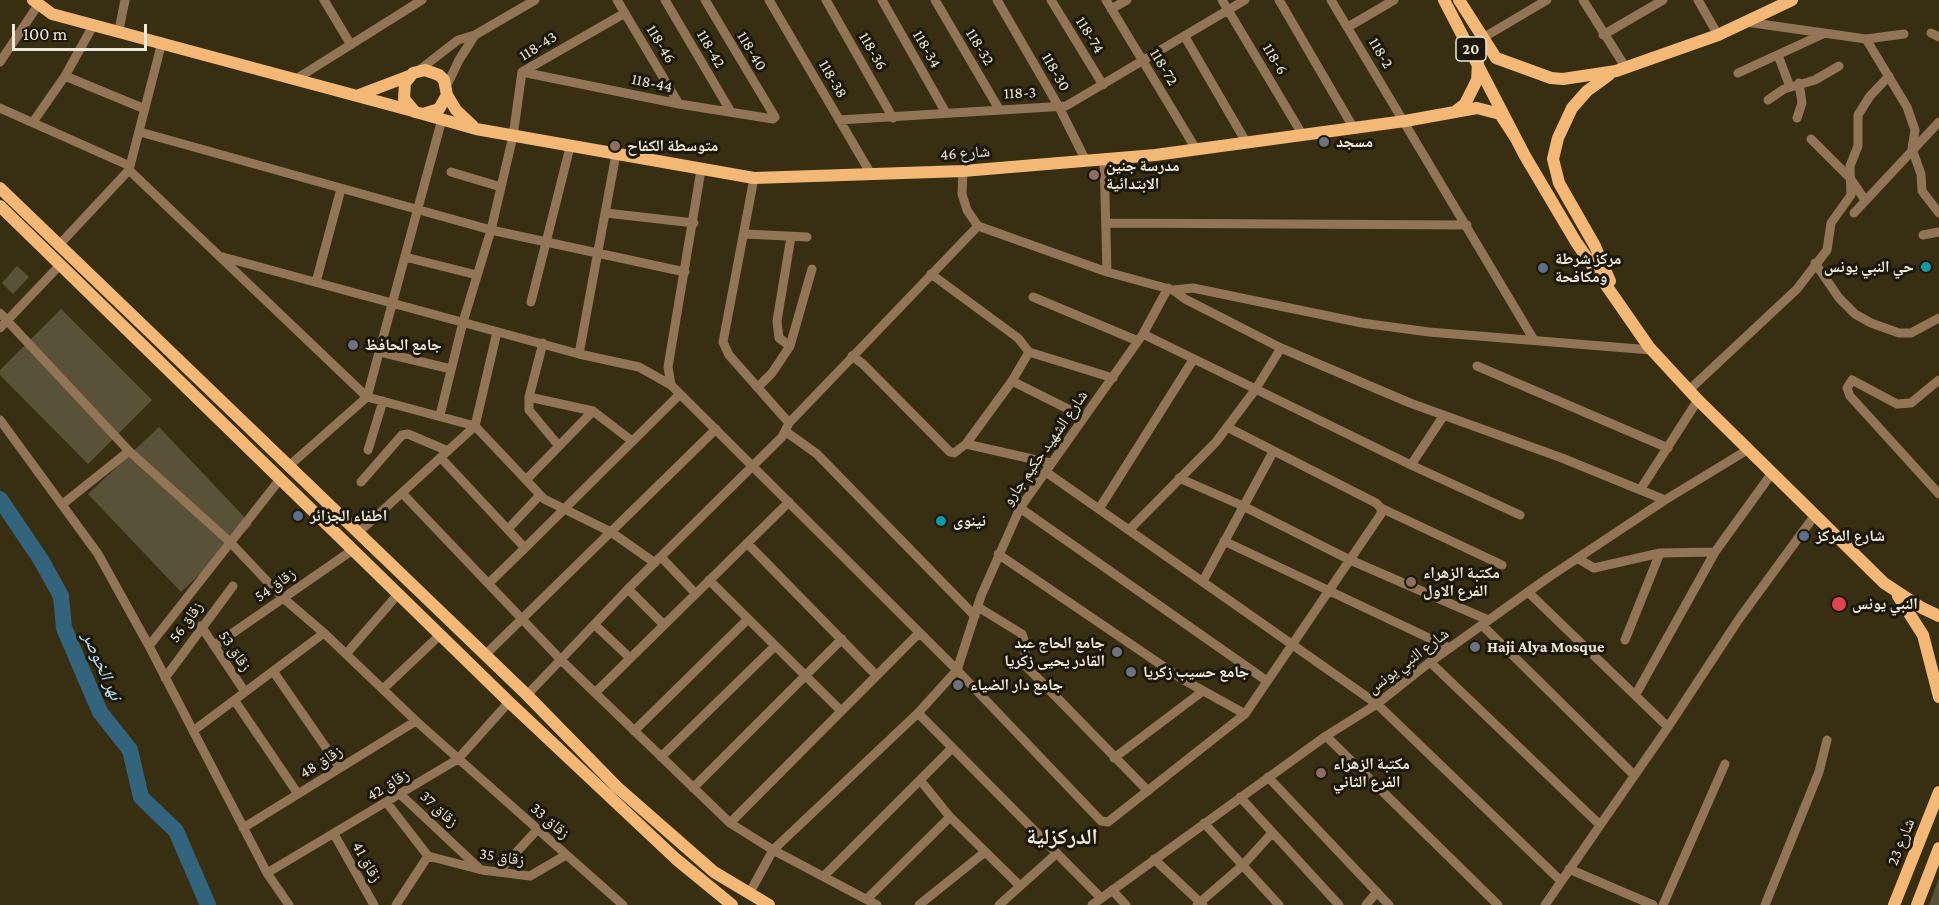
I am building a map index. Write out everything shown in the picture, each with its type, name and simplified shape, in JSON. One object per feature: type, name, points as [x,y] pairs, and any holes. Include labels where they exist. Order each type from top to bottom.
[{"type":"main road","name":"20","points":[[1444,0],[1515,137]]},
{"type":"main road","name":"20","points":[[1459,0],[1481,39]]},
{"type":"main road","points":[[1481,39],[1496,58],[1551,78],[1574,78],[1621,69],[1718,35],[1791,0]]},
{"type":"main road","name":"شارع 46","points":[[35,3],[52,14],[119,30],[476,129],[754,178],[963,171],[1104,159],[1405,121],[1456,111],[1487,109],[1500,114],[1515,137]]},
{"type":"main road","points":[[1456,111],[1465,104],[1477,80],[1477,60]]},
{"type":"main road","points":[[1616,297],[1595,246],[1559,183],[1553,159],[1558,138],[1572,108],[1587,91],[1621,69]]},
{"type":"main road","points":[[358,95],[413,73],[432,71],[439,75],[462,117],[476,129]]},
{"type":"main road","points":[[413,73],[403,91],[408,106],[419,113],[439,109],[447,91]]},
{"type":"main road","points":[[1515,137],[1576,242],[1651,350],[1698,400],[1904,605],[1923,635],[1939,697]]},
{"type":"main road","points":[[0,188],[527,695],[617,788],[714,872],[770,905]]},
{"type":"main road","points":[[0,206],[509,702],[676,859],[732,905]]},
{"type":"main road","points":[[1884,583],[1922,608],[1939,616]]},
{"type":"main road","name":"شارع 23","points":[[1894,905],[1939,792]]},
{"type":"main road","points":[[1917,905],[1939,848]]},
{"type":"street","points":[[119,30],[125,0]]},
{"type":"street","points":[[324,0],[351,45]]},
{"type":"street","points":[[296,79],[422,0]]},
{"type":"street","points":[[413,73],[458,40],[475,35],[535,0]]},
{"type":"street","name":"118-46","points":[[617,0],[679,104]]},
{"type":"street","name":"118-42","points":[[665,0],[731,112]]},
{"type":"street","name":"118-40","points":[[705,0],[775,117]]},
{"type":"street","name":"118-38","points":[[769,0],[871,174]]},
{"type":"street","name":"118-36","points":[[826,0],[893,118]]},
{"type":"street","name":"118-34","points":[[882,0],[946,113]]},
{"type":"street","name":"118-32","points":[[935,0],[999,109]]},
{"type":"street","name":"118-30","points":[[997,0],[1059,107],[1086,160]]},
{"type":"street","name":"118-74","points":[[1051,0],[1103,86]]},
{"type":"street","name":"118-72","points":[[1106,0],[1196,149]]},
{"type":"street","points":[[1111,9],[1127,0]]},
{"type":"street","name":"118-6","points":[[1222,0],[1302,134]]},
{"type":"street","name":"118-3","points":[[839,120],[1059,107],[1073,103],[1245,0]]},
{"type":"street","points":[[1279,0],[1353,127]]},
{"type":"street","name":"118-2","points":[[1331,0],[1534,340]]},
{"type":"street","points":[[1348,27],[1394,0]]},
{"type":"street","points":[[1603,35],[1663,0]]},
{"type":"street","points":[[1698,0],[1718,35]]},
{"type":"street","points":[[1481,39],[1542,1]]},
{"type":"street","points":[[1585,1],[1621,69]]},
{"type":"street","points":[[0,62],[35,3]]},
{"type":"street","name":"118-43","points":[[440,415],[463,322],[491,230],[513,136],[522,72],[625,13]]},
{"type":"street","points":[[1746,22],[1866,39],[1904,34]]},
{"type":"street","points":[[33,122],[65,76],[94,24]]},
{"type":"street","points":[[1738,73],[1822,34]]},
{"type":"street","points":[[447,91],[459,60],[475,35]]},
{"type":"street","points":[[1185,37],[1246,142]]},
{"type":"street","points":[[1866,39],[1907,107],[1915,129],[1912,149],[1921,174],[1922,192],[1939,213]]},
{"type":"street","points":[[59,245],[130,168],[162,42]]},
{"type":"street","points":[[1778,55],[1802,103],[1797,118]]},
{"type":"street","points":[[1768,100],[1795,85],[1815,80],[1839,66]]},
{"type":"street","name":"118-44","points":[[522,72],[679,104],[773,119],[775,117]]},
{"type":"street","points":[[65,76],[146,109]]},
{"type":"street","points":[[1689,390],[1797,289],[1827,250],[1831,223],[1851,195],[1850,166],[1858,146],[1858,115],[1870,96],[1889,76]]},
{"type":"street","points":[[0,108],[130,168],[367,397],[475,426],[540,495],[611,532],[658,560],[696,594]]},
{"type":"street","points":[[290,465],[367,397],[394,304],[442,119]]},
{"type":"street","points":[[1854,213],[1939,122]]},
{"type":"street","points":[[140,132],[491,230],[685,272]]},
{"type":"street","points":[[1810,139],[1850,178],[1864,200]]},
{"type":"street","points":[[531,302],[548,242],[570,147]]},
{"type":"street","points":[[579,354],[616,154]]},
{"type":"street","points":[[1104,159],[1107,272]]},
{"type":"street","points":[[671,385],[668,367],[694,223],[701,170]]},
{"type":"street","points":[[963,171],[962,194],[978,226],[1107,272],[1170,289],[1193,288],[1362,323],[1651,350]]},
{"type":"street","points":[[451,172],[501,187]]},
{"type":"street","points":[[754,178],[723,342],[729,355],[758,387],[787,427],[976,612],[1022,634],[1025,643],[1025,665],[1148,792]]},
{"type":"street","points":[[316,282],[341,189]]},
{"type":"street","points":[[606,213],[694,223]]},
{"type":"street","points":[[1107,223],[1467,225]]},
{"type":"street","points":[[527,695],[628,589],[753,466],[852,356],[978,226]]},
{"type":"street","points":[[1923,235],[1939,231]]},
{"type":"street","points":[[745,234],[807,237]]},
{"type":"street","points":[[790,346],[780,338],[777,321],[791,237]]},
{"type":"street","points":[[223,257],[579,354],[639,367],[671,385],[957,670],[1101,820],[1108,822],[1245,714],[1347,559],[1381,514],[1381,508]]},
{"type":"street","points":[[405,257],[477,275]]},
{"type":"street","points":[[1815,263],[1839,298],[1855,314],[1871,323],[1899,333],[1911,333],[1939,318]]},
{"type":"street","points":[[0,328],[61,264]]},
{"type":"street","points":[[758,387],[772,373],[790,346],[812,269]]},
{"type":"street","points":[[931,274],[1018,338],[1029,352],[1113,378]]},
{"type":"street","points":[[1170,289],[1281,348],[1444,415],[1665,500]]},
{"type":"street","name":"شارع الشهيد حكيم جارو","points":[[957,670],[998,554],[1020,508],[1141,338],[1170,289]]},
{"type":"street","points":[[1033,297],[1193,360],[1520,515]]},
{"type":"street","name":"زقاق 33","points":[[0,313],[129,450],[230,542],[283,598],[324,633],[416,721],[617,903]]},
{"type":"street","points":[[359,532],[475,426],[497,332]]},
{"type":"street","points":[[543,343],[529,397],[529,410],[558,445]]},
{"type":"street","points":[[1129,530],[1216,442],[1255,390],[1281,348]]},
{"type":"street","points":[[380,352],[451,369]]},
{"type":"street","points":[[852,356],[864,364],[950,452],[966,444],[1012,381],[1029,352]]},
{"type":"street","points":[[1099,509],[1193,360]]},
{"type":"street","points":[[1477,366],[1668,448]]},
{"type":"street","points":[[1939,380],[1911,403],[1897,404],[1852,380],[1847,388],[1850,396],[1928,485],[1939,494]]},
{"type":"street","points":[[1012,381],[1084,417]]},
{"type":"street","points":[[489,583],[680,394]]},
{"type":"street","points":[[529,397],[593,411],[632,441]]},
{"type":"street","points":[[1640,490],[1698,400]]},
{"type":"street","points":[[368,450],[383,401]]},
{"type":"street","points":[[526,480],[593,411]]},
{"type":"street","points":[[1411,465],[1444,415]]},
{"type":"street","points":[[0,420],[63,503],[98,554],[149,646],[267,873],[289,905]]},
{"type":"street","points":[[1227,427],[1381,508],[1502,565]]},
{"type":"street","points":[[485,655],[716,429]]},
{"type":"street","points":[[360,482],[402,435],[408,434],[445,454],[525,548]]},
{"type":"street","points":[[966,444],[1048,468],[1099,509],[1377,704],[1561,881]]},
{"type":"street","name":"شارع النبي يونس","points":[[1092,905],[1326,736],[1377,704],[1430,662],[1528,592],[1665,500],[1749,449]]},
{"type":"street","points":[[63,503],[129,450]]},
{"type":"street","points":[[1203,581],[1273,452]]},
{"type":"street","points":[[1636,694],[1715,552],[1772,473]]},
{"type":"street","points":[[149,646],[281,478]]},
{"type":"street","points":[[1179,478],[1243,506],[1347,559],[1485,622],[1634,775]]},
{"type":"street","points":[[402,493],[523,617],[561,660],[730,823],[773,850],[825,875],[877,905]]},
{"type":"street","points":[[508,529],[540,495]]},
{"type":"street","points":[[595,693],[789,502]]},
{"type":"street","points":[[1020,508],[1267,681]]},
{"type":"street","points":[[1545,905],[1668,727],[1739,619],[1815,515]]},
{"type":"street","points":[[1224,541],[1450,648]]},
{"type":"street","points":[[747,543],[876,675]]},
{"type":"street","name":"زقاق 54","points":[[214,646],[354,549]]},
{"type":"street","points":[[1577,558],[1594,568],[1660,553],[1715,552]]},
{"type":"street","points":[[1625,640],[1660,553]]},
{"type":"street","points":[[998,554],[1203,691],[1245,714]]},
{"type":"street","points":[[709,580],[841,711]]},
{"type":"street","name":"زقاق 56","points":[[165,678],[233,585]]},
{"type":"street","points":[[628,589],[663,625]]},
{"type":"street","points":[[1528,592],[1668,727]]},
{"type":"street","points":[[346,654],[399,593]]},
{"type":"street","points":[[634,731],[748,619]]},
{"type":"street","points":[[595,625],[630,658]]},
{"type":"street","name":"زقاق 53","points":[[201,626],[245,692]]},
{"type":"street","points":[[194,731],[324,633]]},
{"type":"street","points":[[730,823],[919,633]]},
{"type":"street","points":[[382,689],[441,634]]},
{"type":"street","points":[[693,788],[842,639]]},
{"type":"street","points":[[661,757],[775,646]]},
{"type":"street","points":[[1430,662],[1600,825]]},
{"type":"street","points":[[749,894],[773,850],[918,713],[957,670]]},
{"type":"street","points":[[273,671],[340,768]]},
{"type":"street","points":[[1114,758],[1203,691]]},
{"type":"street","points":[[235,701],[298,794]]},
{"type":"street","name":"زقاق 42","points":[[267,873],[458,759],[509,702]]},
{"type":"street","points":[[918,713],[1101,898]]},
{"type":"street","name":"زقاق 48","points":[[243,828],[416,721]]},
{"type":"street","points":[[1326,736],[1498,905]]},
{"type":"street","points":[[1765,905],[1819,772],[1827,740]]},
{"type":"street","points":[[825,875],[952,748]]},
{"type":"street","points":[[1663,905],[1725,764]]},
{"type":"street","points":[[1268,777],[1389,905]]},
{"type":"street","points":[[920,780],[950,817],[1020,886]]},
{"type":"street","name":"زقاق 37","points":[[401,795],[482,870]]},
{"type":"street","points":[[1240,797],[1339,905]]},
{"type":"street","points":[[387,803],[428,856],[396,905]]},
{"type":"street","points":[[867,899],[950,817]]},
{"type":"street","points":[[1204,823],[1279,905]]},
{"type":"street","points":[[498,872],[537,830]]},
{"type":"street","points":[[1154,859],[1200,904],[1242,866],[1272,833]]},
{"type":"street","name":"زقاق 41","points":[[334,834],[374,905]]},
{"type":"street","points":[[919,905],[986,852]]},
{"type":"street","points":[[999,905],[1057,853]]},
{"type":"street","name":"زقاق 35","points":[[428,856],[482,870],[530,876],[566,855]]},
{"type":"street","points":[[1569,869],[1653,905]]},
{"type":"street","points":[[1112,890],[1126,905]]},
{"type":"street","points":[[1366,905],[1377,891]]},
{"type":"shaded area","points":[[17,266],[29,277],[13,294],[2,283]]},
{"type":"shaded area","points":[[61,309],[152,400],[88,464],[0,375],[0,370]]},
{"type":"shaded area","points":[[159,427],[252,525],[181,592],[88,494]]},
{"type":"shaded area","points":[[1939,878],[1939,905],[1929,905]]},
{"type":"waterway","name":"نهر الخوصر","points":[[0,499],[41,560],[61,596],[64,628],[100,712],[130,750],[141,797],[176,831],[208,905]]},
{"type":"place","name":"مسجد","points":[[1324,142]]},
{"type":"place","name":"متوسطة الكفاح","points":[[615,146]]},
{"type":"place","name":"مدرسة جنين الابتدائية","points":[[1094,175]]},
{"type":"place","name":"حي النبي يونس","points":[[1926,267]]},
{"type":"place","name":"مركز شرطة ومكافحة","points":[[1543,268]]},
{"type":"place","name":"جامع الحافظ","points":[[353,345]]},
{"type":"place","name":"اطفاء الجزائر","points":[[298,516]]},
{"type":"place","name":"نينوى","points":[[941,521]]},
{"type":"place","name":"شارع المركز","points":[[1804,536]]},
{"type":"place","name":"مكتبة الزهراء الفرع الاول","points":[[1411,582]]},
{"type":"place","name":"النبي يونس","points":[[1839,604]]},
{"type":"place","name":"Haji Alya Mosque","points":[[1475,647]]},
{"type":"place","name":"جامع الحاج عبد القادر يحيى زكريا","points":[[1117,652]]},
{"type":"place","name":"جامع حسيب زكريا","points":[[1131,672]]},
{"type":"place","name":"جامع دار الضياء","points":[[958,685]]},
{"type":"place","name":"مكتبة الزهراء الفرع الثاني","points":[[1321,773]]},
{"type":"district","name":"الدركزلية","points":[[1062,837]]}]
